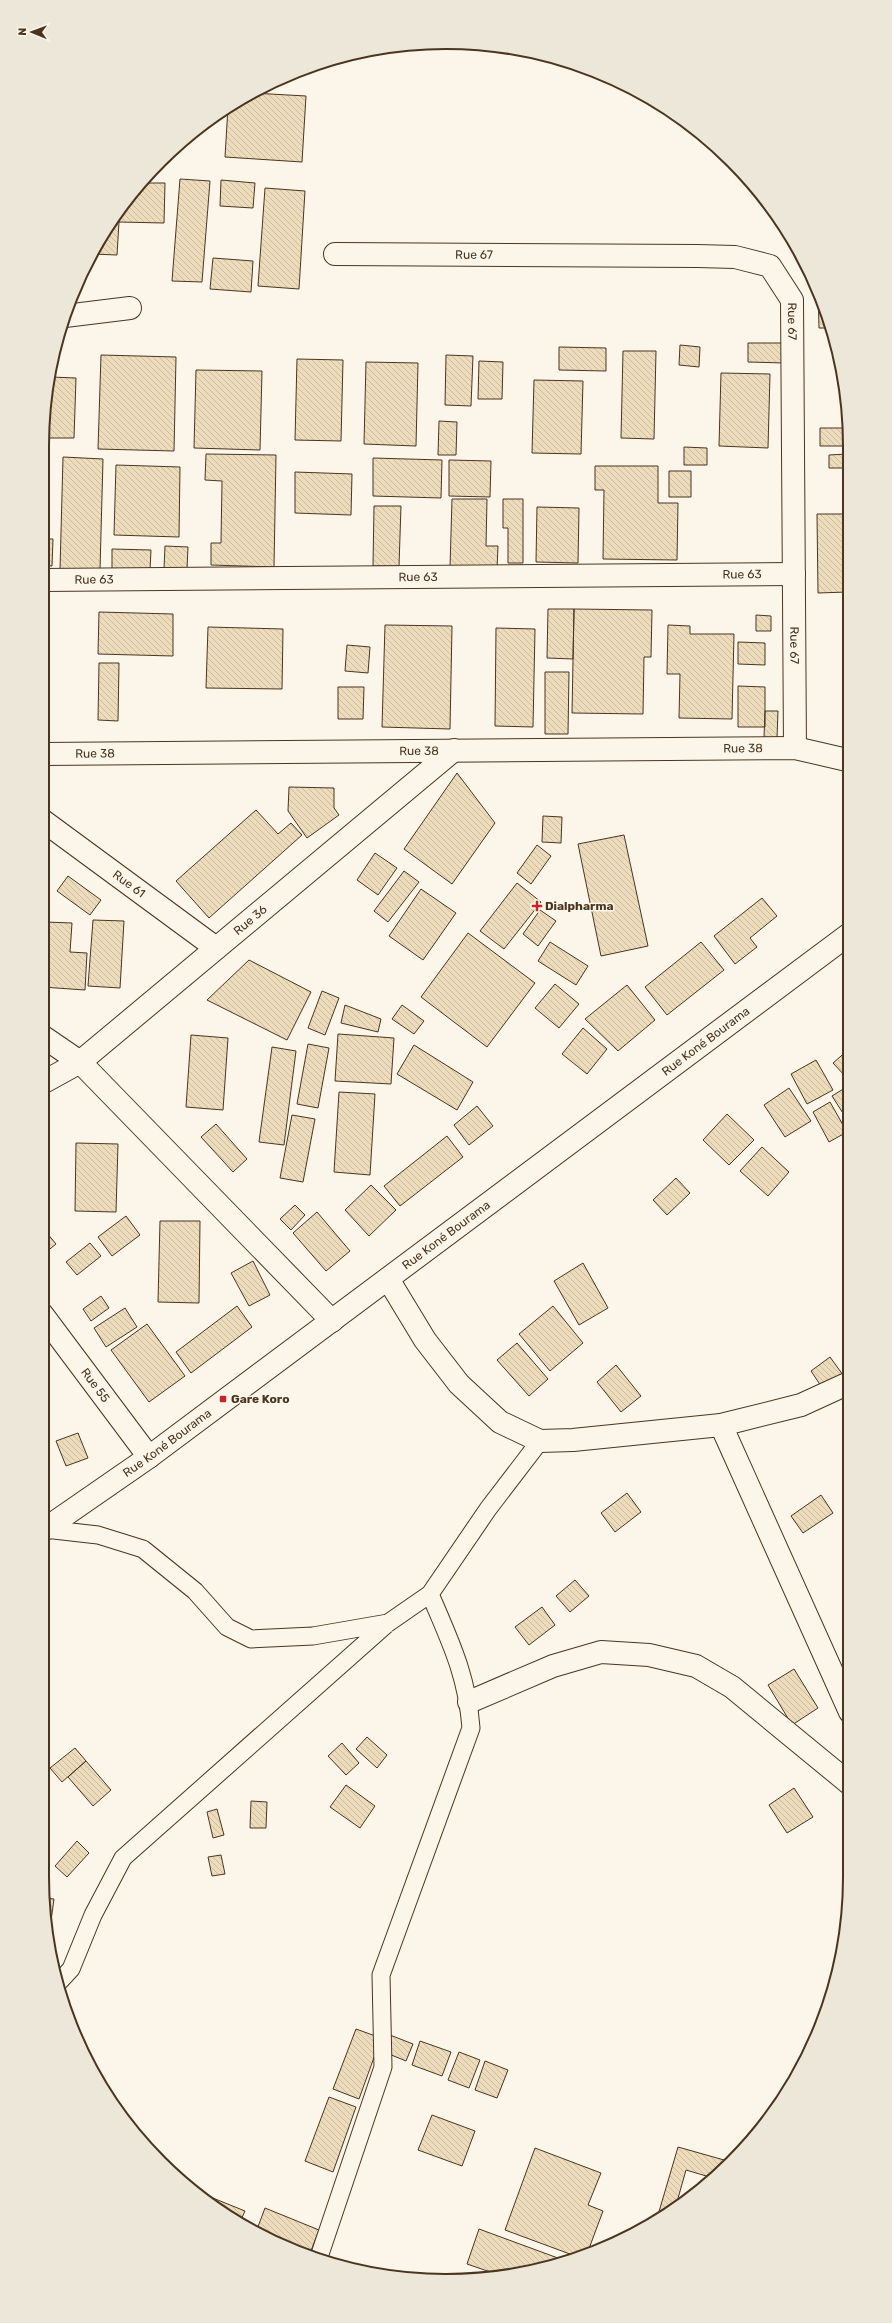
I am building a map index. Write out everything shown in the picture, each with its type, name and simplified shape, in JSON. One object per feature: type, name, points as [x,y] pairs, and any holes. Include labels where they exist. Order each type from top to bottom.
[{"type":"main road","name":"Rue 67","points":[[335,254],[704,256],[735,257],[770,266],[792,300],[795,748]]},
{"type":"main road","points":[[71,315],[130,308]]},
{"type":"main road","name":"Rue 63","points":[[49,580],[794,574]]},
{"type":"main road","name":"Rue 38","points":[[49,754],[795,748],[843,759]]},
{"type":"main road","name":"Rue 36","points":[[49,1079],[80,1062],[454,750]]},
{"type":"main road","name":"Rue 61","points":[[49,825],[216,948]]},
{"type":"main road","name":"Rue Koné Bourama","points":[[49,1527],[149,1457],[843,939]]},
{"type":"main road","points":[[49,1041],[80,1062],[332,1321]]},
{"type":"main road","points":[[388,1279],[425,1340],[459,1384],[500,1422],[540,1441],[573,1440],[721,1425],[801,1405],[843,1386]]},
{"type":"main road","name":"Rue 55","points":[[49,1323],[149,1457]]},
{"type":"main road","points":[[721,1425],[843,1696]]},
{"type":"main road","points":[[469,1702],[553,1666],[601,1652],[649,1655],[696,1666],[732,1687],[843,1778]]},
{"type":"lane","points":[[63,1978],[71,1969],[93,1915],[123,1858],[388,1624],[430,1594],[488,1509],[540,1441]]},
{"type":"lane","points":[[49,1530],[98,1535],[143,1549],[195,1591],[227,1627],[251,1639],[313,1636],[388,1624]]},
{"type":"lane","points":[[320,2254],[383,2067],[381,1975],[471,1728],[469,1702],[461,1666],[430,1594]]},
{"type":"building","points":[[263,94],[306,96],[302,162],[225,157],[228,114]]},
{"type":"building","points":[[180,179],[210,181],[202,282],[172,281]]},
{"type":"building","points":[[221,180],[255,183],[253,208],[220,206]]},
{"type":"building","points":[[149,183],[165,183],[164,223],[119,222],[117,255],[98,254],[116,225]]},
{"type":"building","points":[[265,188],[305,191],[299,289],[258,286]]},
{"type":"building","points":[[213,258],[253,261],[251,292],[210,289]]},
{"type":"building","points":[[818,309],[825,328],[819,328]]},
{"type":"building","points":[[748,343],[785,343],[785,363],[748,362]]},
{"type":"building","points":[[680,345],[700,347],[699,367],[679,365]]},
{"type":"building","points":[[559,347],[606,348],[606,371],[559,370]]},
{"type":"building","points":[[623,351],[656,351],[654,439],[621,438]]},
{"type":"building","points":[[101,355],[176,357],[174,451],[98,449]]},
{"type":"building","points":[[446,355],[473,356],[471,406],[445,405]]},
{"type":"building","points":[[297,359],[343,360],[341,441],[295,440]]},
{"type":"building","points":[[479,361],[503,362],[502,399],[478,399]]},
{"type":"building","points":[[366,362],[418,363],[416,446],[364,444]]},
{"type":"building","points":[[196,370],[262,371],[260,450],[194,448]]},
{"type":"building","points":[[721,373],[770,374],[768,448],[719,446]]},
{"type":"building","points":[[55,377],[76,378],[74,438],[49,438],[52,394]]},
{"type":"building","points":[[534,380],[583,381],[581,454],[532,453]]},
{"type":"building","points":[[439,421],[457,422],[456,455],[438,455]]},
{"type":"building","points":[[820,428],[842,428],[843,446],[820,446]]},
{"type":"building","points":[[684,447],[707,448],[707,465],[684,465]]},
{"type":"building","points":[[206,454],[276,455],[274,567],[211,565],[211,543],[221,543],[222,481],[205,480]]},
{"type":"building","points":[[843,454],[843,468],[829,468],[829,455]]},
{"type":"building","points":[[63,457],[103,459],[100,570],[60,570]]},
{"type":"building","points":[[373,458],[442,460],[441,498],[373,496]]},
{"type":"building","points":[[449,460],[491,461],[490,497],[449,496]]},
{"type":"building","points":[[116,465],[180,467],[179,537],[114,535]]},
{"type":"building","points":[[595,466],[658,466],[658,503],[678,503],[677,560],[603,559],[604,490],[595,490]]},
{"type":"building","points":[[669,471],[691,471],[691,497],[669,497]]},
{"type":"building","points":[[295,472],[352,474],[351,515],[295,513]]},
{"type":"building","points":[[452,499],[487,499],[486,546],[498,546],[497,569],[450,568]]},
{"type":"building","points":[[503,499],[523,499],[523,563],[508,563],[508,528],[503,528]]},
{"type":"building","points":[[374,506],[401,506],[399,566],[373,566]]},
{"type":"building","points":[[537,507],[579,508],[578,563],[536,562]]},
{"type":"building","points":[[817,514],[843,514],[843,592],[818,593]]},
{"type":"building","points":[[49,539],[53,539],[52,566],[49,566]]},
{"type":"building","points":[[165,546],[188,547],[187,569],[164,569]]},
{"type":"building","points":[[112,549],[151,550],[150,570],[112,569]]},
{"type":"building","points":[[548,609],[574,609],[573,659],[547,658]]},
{"type":"building","points":[[574,609],[652,610],[651,657],[644,657],[643,714],[572,713]]},
{"type":"building","points":[[99,612],[173,614],[173,656],[98,654]]},
{"type":"building","points":[[756,615],[771,616],[771,631],[756,631]]},
{"type":"building","points":[[385,625],[452,626],[450,729],[382,727]]},
{"type":"building","points":[[668,625],[690,626],[690,634],[734,634],[732,719],[679,718],[680,674],[667,674]]},
{"type":"building","points":[[208,627],[283,629],[282,689],[206,688]]},
{"type":"building","points":[[496,628],[535,629],[533,727],[495,726]]},
{"type":"building","points":[[738,642],[765,643],[765,665],[738,664]]},
{"type":"building","points":[[347,645],[370,647],[368,673],[345,671]]},
{"type":"building","points":[[99,663],[119,663],[118,721],[98,720]]},
{"type":"building","points":[[545,672],[569,672],[568,734],[545,734]]},
{"type":"building","points":[[738,686],[765,687],[765,727],[738,727]]},
{"type":"building","points":[[338,687],[364,687],[363,719],[338,719]]},
{"type":"building","points":[[765,711],[778,711],[777,738],[764,738]]},
{"type":"building","points":[[457,773],[495,823],[452,884],[404,849]]},
{"type":"building","points":[[289,787],[334,788],[334,808],[339,815],[307,838],[288,811]]},
{"type":"building","points":[[256,810],[278,834],[291,823],[302,835],[209,918],[176,881]]},
{"type":"building","points":[[543,816],[562,817],[561,843],[542,842]]},
{"type":"building","points":[[624,835],[648,946],[601,956],[578,844]]},
{"type":"building","points":[[537,845],[551,856],[531,884],[517,873]]},
{"type":"building","points":[[375,853],[397,868],[378,895],[357,880]]},
{"type":"building","points":[[404,871],[419,882],[388,922],[374,911]]},
{"type":"building","points":[[68,876],[101,900],[90,915],[57,891]]},
{"type":"building","points":[[517,883],[541,902],[504,949],[480,931]]},
{"type":"building","points":[[421,889],[456,913],[423,960],[389,936]]},
{"type":"building","points":[[762,898],[777,916],[750,938],[757,947],[735,964],[714,936]]},
{"type":"building","points":[[540,910],[556,921],[538,946],[523,934]]},
{"type":"building","points":[[93,920],[124,921],[120,988],[88,986]]},
{"type":"building","points":[[49,922],[72,923],[70,952],[87,953],[85,990],[49,987]]},
{"type":"building","points":[[468,933],[535,983],[487,1047],[421,997]]},
{"type":"building","points":[[550,942],[588,966],[576,985],[538,961]]},
{"type":"building","points":[[701,942],[724,970],[667,1015],[645,987]]},
{"type":"building","points":[[249,960],[311,992],[287,1040],[207,1000]]},
{"type":"building","points":[[555,984],[579,1004],[559,1028],[535,1008]]},
{"type":"building","points":[[627,985],[655,1020],[618,1051],[585,1019]]},
{"type":"building","points":[[322,991],[339,998],[325,1035],[308,1028]]},
{"type":"building","points":[[345,1005],[381,1019],[378,1032],[341,1023]]},
{"type":"building","points":[[402,1005],[424,1021],[414,1034],[392,1019]]},
{"type":"building","points":[[583,1028],[607,1049],[587,1074],[562,1054]]},
{"type":"building","points":[[338,1034],[394,1038],[391,1084],[335,1081]]},
{"type":"building","points":[[191,1035],[228,1038],[223,1110],[186,1107]]},
{"type":"building","points":[[308,1044],[329,1048],[318,1108],[297,1104]]},
{"type":"building","points":[[414,1045],[473,1082],[457,1110],[397,1074]]},
{"type":"building","points":[[272,1047],[296,1051],[284,1145],[259,1142]]},
{"type":"building","points":[[843,1054],[843,1074],[833,1063]]},
{"type":"building","points":[[816,1060],[833,1090],[807,1104],[791,1074]]},
{"type":"building","points":[[789,1088],[811,1121],[785,1137],[764,1105]]},
{"type":"building","points":[[843,1089],[843,1113],[832,1096]]},
{"type":"building","points":[[339,1092],[375,1094],[370,1175],[334,1172]]},
{"type":"building","points":[[830,1102],[843,1125],[843,1134],[829,1142],[813,1112]]},
{"type":"building","points":[[477,1106],[493,1126],[469,1145],[454,1125]]},
{"type":"building","points":[[727,1114],[754,1140],[729,1165],[703,1140]]},
{"type":"building","points":[[292,1115],[315,1119],[303,1182],[280,1178]]},
{"type":"building","points":[[216,1124],[247,1159],[233,1172],[201,1137]]},
{"type":"building","points":[[447,1136],[463,1157],[400,1206],[384,1186]]},
{"type":"building","points":[[76,1143],[118,1144],[116,1212],[75,1211]]},
{"type":"building","points":[[762,1147],[789,1172],[768,1196],[740,1171]]},
{"type":"building","points":[[676,1178],[690,1193],[667,1215],[653,1200]]},
{"type":"building","points":[[371,1185],[396,1210],[369,1236],[345,1210]]},
{"type":"building","points":[[295,1205],[305,1215],[291,1230],[280,1219]]},
{"type":"building","points":[[317,1212],[350,1251],[326,1271],[293,1233]]},
{"type":"building","points":[[126,1216],[140,1235],[112,1256],[98,1237]]},
{"type":"building","points":[[160,1221],[200,1221],[199,1303],[158,1302]]},
{"type":"building","points":[[49,1236],[56,1244],[49,1250]]},
{"type":"building","points":[[90,1243],[101,1256],[77,1275],[66,1262]]},
{"type":"building","points":[[253,1261],[270,1295],[249,1306],[231,1273]]},
{"type":"building","points":[[583,1263],[608,1308],[579,1325],[554,1281]]},
{"type":"building","points":[[101,1296],[109,1308],[91,1321],[83,1309]]},
{"type":"building","points":[[237,1306],[252,1327],[191,1373],[176,1352]]},
{"type":"building","points":[[553,1306],[583,1343],[550,1371],[519,1334]]},
{"type":"building","points":[[125,1308],[137,1327],[106,1347],[94,1328]]},
{"type":"building","points":[[147,1324],[185,1376],[149,1402],[111,1350]]},
{"type":"building","points":[[517,1343],[548,1379],[529,1396],[497,1360]]},
{"type":"building","points":[[830,1357],[843,1375],[823,1389],[811,1371]]},
{"type":"building","points":[[616,1365],[641,1396],[621,1412],[597,1382]]},
{"type":"building","points":[[78,1433],[88,1458],[66,1466],[56,1441]]},
{"type":"building","points":[[627,1493],[641,1512],[615,1532],[601,1513]]},
{"type":"building","points":[[821,1495],[833,1513],[803,1533],[791,1516]]},
{"type":"building","points":[[575,1580],[589,1596],[570,1612],[556,1596]]},
{"type":"building","points":[[542,1607],[555,1625],[529,1645],[515,1627]]},
{"type":"building","points":[[794,1669],[818,1708],[792,1725],[768,1685]]},
{"type":"building","points":[[367,1737],[387,1755],[377,1768],[356,1749]]},
{"type":"building","points":[[342,1743],[359,1763],[346,1775],[328,1756]]},
{"type":"building","points":[[75,1748],[86,1761],[62,1782],[50,1768]]},
{"type":"building","points":[[86,1761],[111,1790],[93,1806],[68,1777]]},
{"type":"building","points":[[346,1785],[375,1806],[360,1828],[330,1807]]},
{"type":"building","points":[[794,1788],[813,1817],[787,1833],[769,1805]]},
{"type":"building","points":[[251,1801],[267,1802],[266,1828],[250,1828]]},
{"type":"building","points":[[217,1809],[224,1835],[213,1838],[207,1812]]},
{"type":"building","points":[[77,1841],[89,1853],[67,1877],[55,1866]]},
{"type":"building","points":[[221,1855],[225,1874],[212,1876],[208,1857]]},
{"type":"building","points":[[50,1899],[54,1899],[51,1919]]},
{"type":"building","points":[[356,2029],[381,2038],[359,2099],[333,2089]]},
{"type":"building","points":[[390,2035],[413,2044],[406,2061],[384,2052]]},
{"type":"building","points":[[420,2041],[451,2052],[442,2076],[412,2065]]},
{"type":"building","points":[[459,2052],[480,2060],[469,2088],[448,2080]]},
{"type":"building","points":[[485,2061],[508,2070],[497,2098],[475,2090]]},
{"type":"building","points":[[329,2097],[356,2107],[333,2172],[305,2161]]},
{"type":"building","points":[[432,2115],[475,2131],[462,2166],[418,2150]]},
{"type":"building","points":[[678,2147],[724,2160],[707,2176],[686,2170],[678,2199],[659,2212]]},
{"type":"building","points":[[535,2148],[601,2173],[588,2205],[603,2211],[590,2247],[570,2254],[505,2230]]},
{"type":"building","points":[[212,2198],[245,2211],[242,2218]]},
{"type":"building","points":[[265,2208],[319,2230],[311,2250],[258,2227]]},
{"type":"building","points":[[479,2229],[557,2258],[523,2266],[489,2272],[467,2264]]},
{"type":"place","name":"Dialpharma","points":[[537,906]]},
{"type":"place","name":"Gare Koro","points":[[223,1399]]}]
